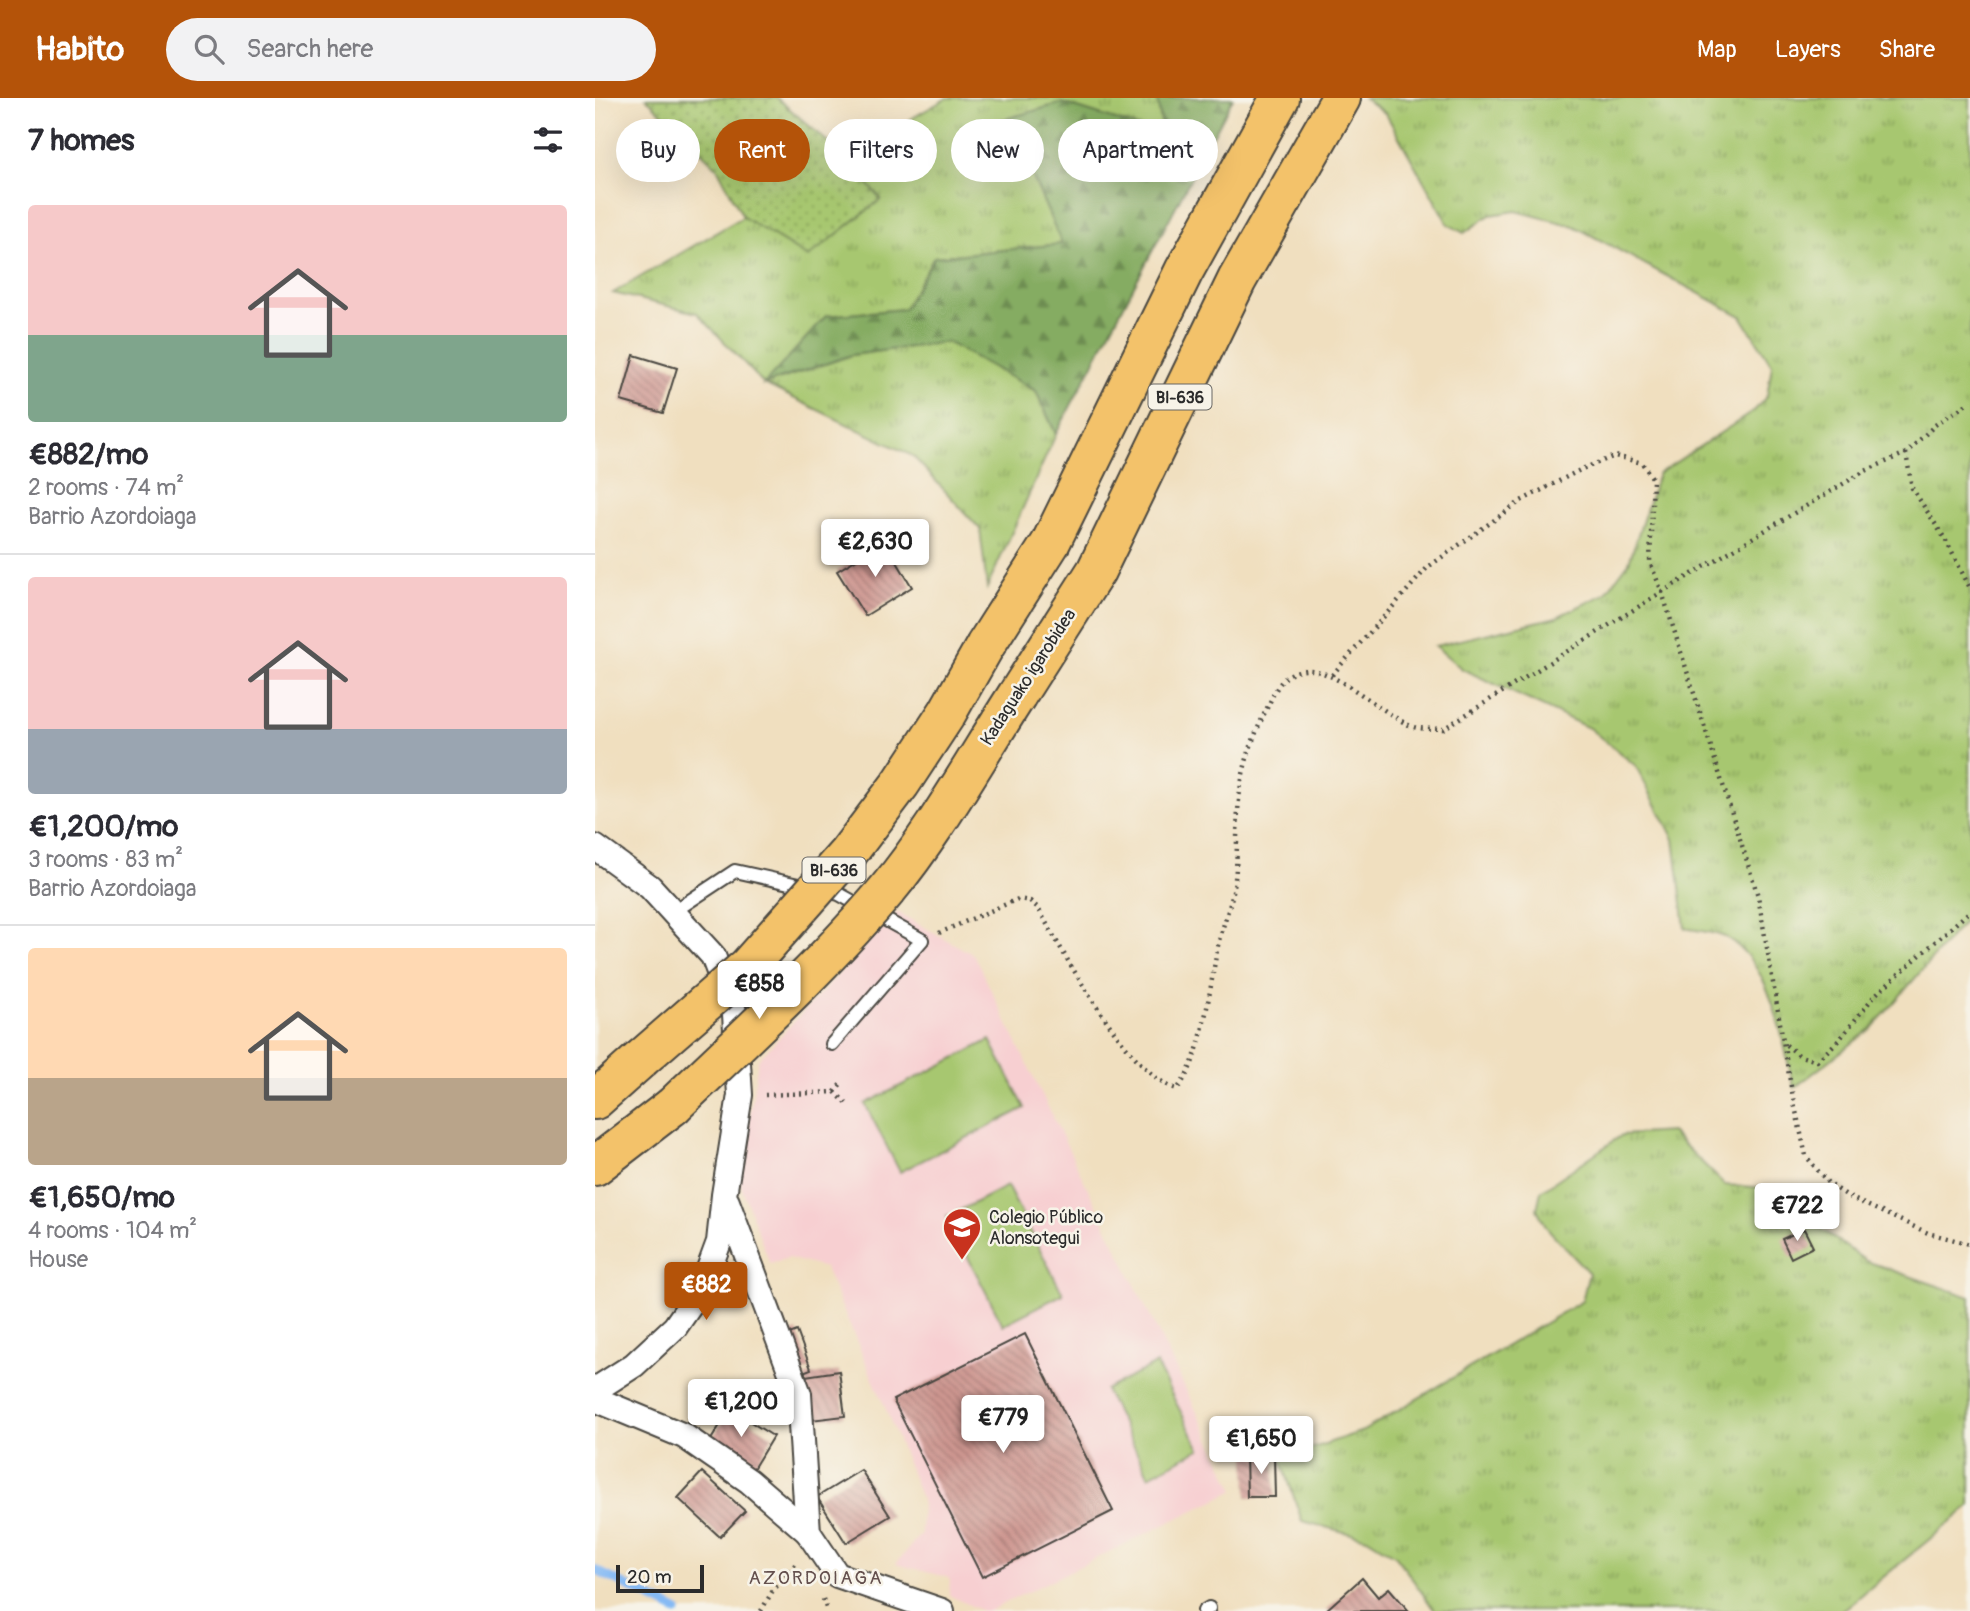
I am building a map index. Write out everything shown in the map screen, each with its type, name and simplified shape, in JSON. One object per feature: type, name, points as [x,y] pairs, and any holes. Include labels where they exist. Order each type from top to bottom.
[{"type":"highway","name":"BI-636","points":[[595,1100],[748,966],[848,853],[901,783],[1050,544],[1184,271],[1280,98]]},
{"type":"highway","name":"Kadaguako igarobidea","points":[[595,1166],[673,1105],[787,997],[887,889],[927,835],[1096,571],[1237,280],[1341,98]]},
{"type":"street","points":[[595,847],[650,887],[713,956],[735,1014],[740,1095],[719,1242],[702,1288],[675,1327],[634,1366],[595,1390]]},
{"type":"street","points":[[724,1195],[799,1394],[811,1537]]},
{"type":"street","points":[[595,1399],[684,1436],[749,1481],[811,1537],[838,1575],[942,1611]]},
{"type":"lane","points":[[673,912],[735,871],[839,894],[922,940],[832,1044]]},
{"type":"path","points":[[922,940],[1018,898],[1030,901],[1038,908],[1073,971],[1137,1060],[1165,1086],[1177,1089],[1183,1082],[1198,1047],[1235,882],[1239,797],[1252,736],[1285,675],[1317,669],[1332,675],[1369,702],[1414,727],[1443,729],[1662,592],[1863,472],[1906,453],[1935,425],[1970,402]]},
{"type":"path","points":[[1906,453],[1912,488],[1945,539],[1970,588]]},
{"type":"path","points":[[1332,675],[1428,567],[1521,501],[1582,469],[1615,456],[1642,463],[1653,479],[1650,562],[1662,592],[1758,896],[1793,1098],[1806,1156],[1828,1183],[1851,1198],[1928,1233],[1970,1244]]},
{"type":"path","points":[[1784,1044],[1800,1056],[1817,1061],[1839,1040],[1875,995],[1970,911]]},
{"type":"path","points":[[835,1092],[842,1082]]},
{"type":"path","points":[[740,1095],[835,1092],[847,1104]]},
{"type":"path","points":[[761,1611],[811,1537]]},
{"type":"shaded area","name":"Colegio Público Alonsotegui","points":[[897,912],[974,955],[1235,1490],[989,1611],[982,1611],[949,1595],[950,1578],[896,1564],[921,1533],[922,1501],[885,1407],[825,1268],[788,1258],[770,1264],[740,1183],[758,1060]]},
{"type":"green space","points":[[646,98],[777,98],[801,119],[714,119],[714,164],[700,150],[700,119],[668,119]]},
{"type":"green space","points":[[947,98],[1157,98],[1161,119],[1111,119],[1062,103],[1006,119],[951,119],[951,182],[1035,182],[1062,244],[934,257],[904,309],[826,316],[766,384],[852,355],[947,342],[1036,391],[1056,434],[987,588],[980,529],[913,456],[764,384],[697,313],[613,293],[743,217],[808,257],[881,199],[866,182],[937,182],[937,119],[911,119]]},
{"type":"green space","points":[[1157,98],[1233,98],[1218,126],[1218,119],[1160,119]]},
{"type":"green space","points":[[1364,98],[1970,98],[1970,915],[1872,1028],[1794,1088],[1780,1026],[1755,966],[1743,950],[1727,938],[1685,928],[1674,839],[1636,766],[1589,728],[1462,669],[1435,646],[1557,617],[1605,594],[1629,562],[1658,474],[1754,411],[1767,396],[1772,365],[1741,316],[1574,226],[1516,211],[1490,215],[1464,233],[1448,224],[1386,114]]},
{"type":"green space","points":[[1062,103],[1112,119],[1058,119],[1058,182],[1189,182],[1056,434],[1036,391],[947,342],[852,355],[764,384],[826,316],[904,309],[934,257],[1062,244],[1035,182],[1044,182],[1044,119],[1005,119]]},
{"type":"green space","points":[[810,127],[824,139],[824,182],[866,182],[881,199],[808,257],[743,217],[725,182],[810,182]]},
{"type":"green space","points":[[990,1040],[1025,1108],[900,1172],[865,1104]]},
{"type":"green space","points":[[1671,1132],[1725,1185],[1795,1190],[1813,1223],[1866,1261],[1970,1297],[1970,1506],[1842,1611],[1435,1611],[1396,1556],[1367,1538],[1302,1521],[1281,1459],[1363,1431],[1582,1301],[1589,1273],[1547,1228],[1537,1209],[1541,1191],[1622,1135]]},
{"type":"green space","points":[[1007,1186],[1063,1294],[1003,1325],[947,1217]]},
{"type":"green space","points":[[1156,1364],[1200,1449],[1149,1476],[1105,1390]]},
{"type":"building","points":[[634,355],[677,368],[663,413],[621,401]]},
{"type":"building","points":[[885,542],[912,587],[865,616],[837,571]]},
{"type":"building","points":[[1804,1229],[1813,1247],[1791,1258],[1782,1239]]},
{"type":"building","points":[[797,1331],[811,1369],[798,1374],[784,1336]]},
{"type":"building","points":[[1025,1334],[1113,1511],[982,1577],[893,1400]]},
{"type":"building","points":[[839,1371],[845,1416],[811,1420],[805,1376]]},
{"type":"building","points":[[730,1409],[773,1436],[753,1469],[709,1443]]},
{"type":"building","points":[[1246,1455],[1274,1455],[1275,1497],[1247,1497]]},
{"type":"building","points":[[861,1470],[890,1516],[846,1543],[817,1497]]},
{"type":"building","points":[[702,1472],[745,1511],[720,1537],[678,1498]]},
{"type":"building","points":[[1362,1578],[1378,1597],[1389,1588],[1409,1611],[1325,1611]]},
{"type":"waterway","points":[[595,1570],[677,1611]]},
{"type":"place","name":"Colegio Público Alonsotegui","points":[[962,1261]]},
{"type":"district","name":"AZORDOIAGA","points":[[816,1577]]}]
